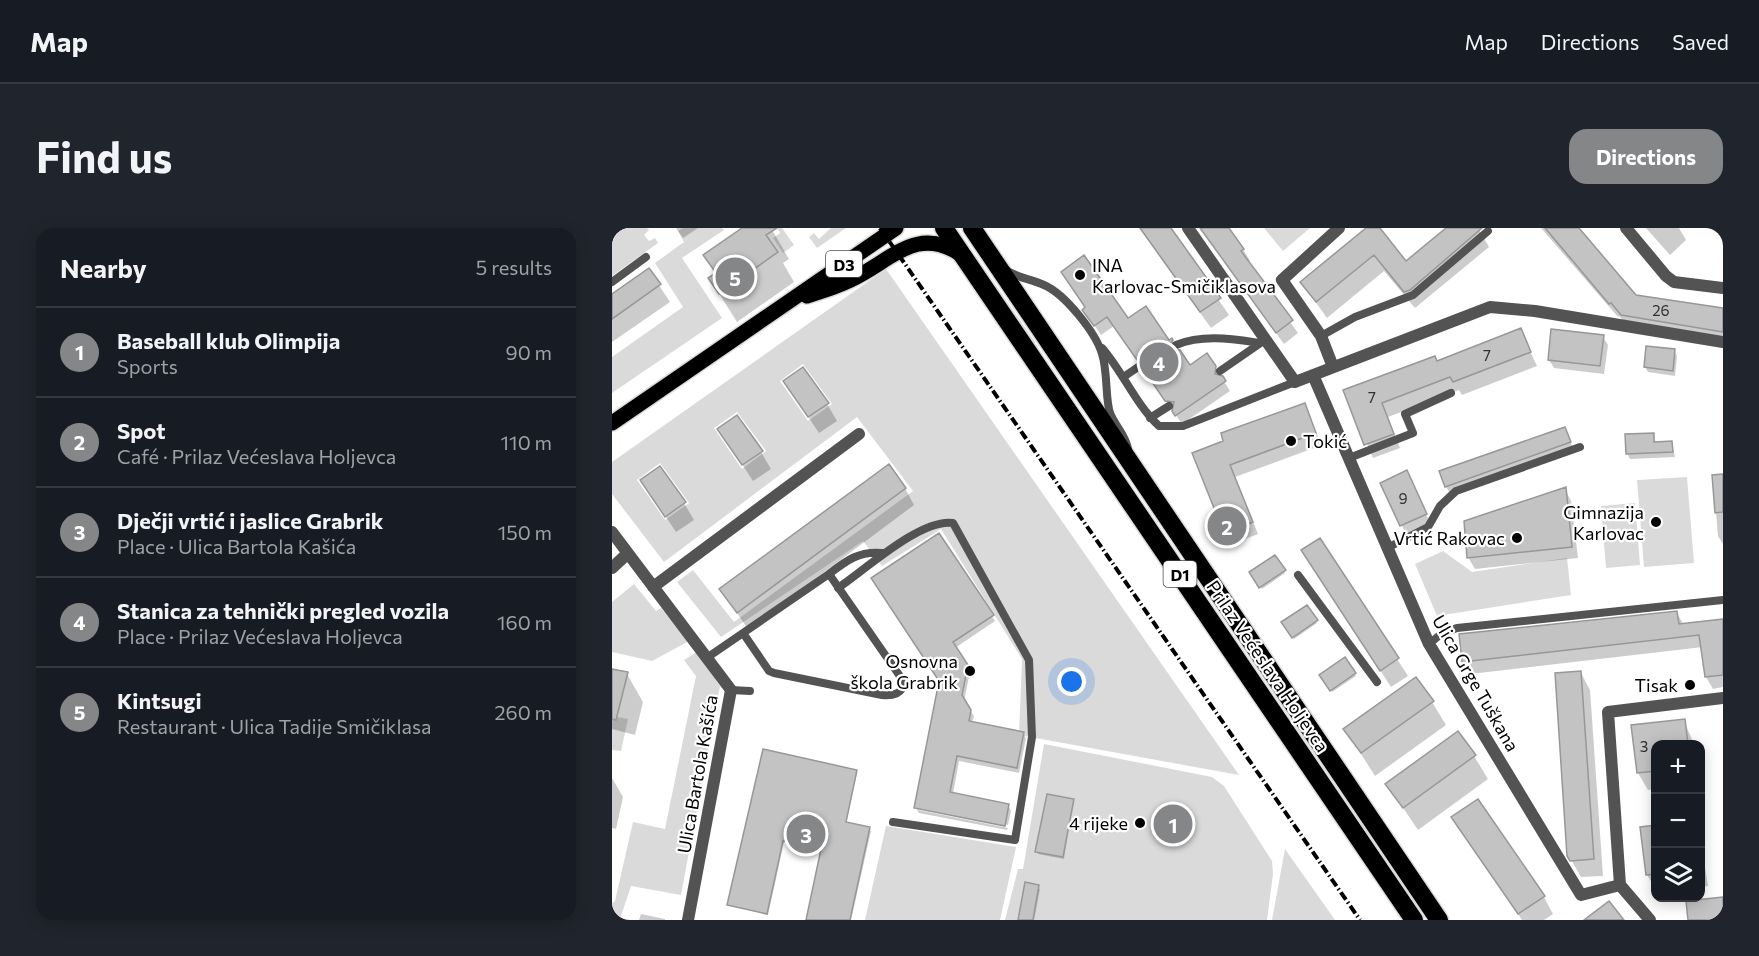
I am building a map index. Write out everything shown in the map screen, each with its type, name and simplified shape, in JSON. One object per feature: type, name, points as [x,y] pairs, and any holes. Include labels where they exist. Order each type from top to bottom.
[{"type":"highway","name":"Prilaz Većeslava Holjevca","points":[[944,228],[1414,920]]},
{"type":"highway","name":"Prilaz Većeslava Holjevca","points":[[972,228],[1130,460],[1207,580],[1439,920]]},
{"type":"highway","points":[[983,228],[993,259]]},
{"type":"main road","name":"D3","points":[[612,423],[893,229]]},
{"type":"main road","points":[[793,300],[850,280],[917,241],[942,242],[962,255]]},
{"type":"street","points":[[1188,228],[1263,341],[1295,382],[1490,307],[1535,311],[1723,342]]},
{"type":"street","points":[[1334,367],[1321,336],[1282,279],[1339,228]]},
{"type":"street","points":[[1626,228],[1666,276],[1674,282],[1723,288]]},
{"type":"street","name":"Ulica Grge Tuškana","points":[[1313,375],[1429,644],[1581,895],[1620,885]]},
{"type":"street","points":[[653,587],[859,434]]},
{"type":"street","name":"Ulica Bartola Kašića","points":[[612,532],[731,690],[687,920]]},
{"type":"street","points":[[612,568],[627,554]]},
{"type":"street","points":[[1650,920],[1620,885],[1608,712],[1723,698]]},
{"type":"lane","points":[[1321,336],[1355,317],[1413,295],[1488,231]]},
{"type":"lane","points":[[612,282],[646,257]]},
{"type":"lane","points":[[993,259],[1015,275],[1046,285],[1062,297],[1125,376],[1150,418],[1159,426],[1183,426],[1295,382]]},
{"type":"lane","points":[[1176,345],[1191,339],[1211,338],[1263,341]]},
{"type":"lane","points":[[1096,340],[1102,352],[1111,413],[1125,435],[1130,460]]},
{"type":"lane","points":[[1220,371],[1263,341]]},
{"type":"lane","points":[[1125,376],[1141,365]]},
{"type":"lane","points":[[1349,458],[1413,433],[1405,414],[1451,393]]},
{"type":"lane","points":[[1150,418],[1169,406]]},
{"type":"lane","points":[[1389,547],[1428,527],[1440,506],[1456,491],[1580,447]]},
{"type":"lane","points":[[838,588],[875,563],[882,553],[941,522],[953,523],[1029,660],[1032,737],[1015,840],[893,822]]},
{"type":"lane","points":[[708,657],[850,558],[866,551],[882,553]]},
{"type":"lane","points":[[743,633],[769,671],[774,673],[882,695],[892,696],[900,692],[904,681],[829,574]]},
{"type":"lane","points":[[1298,574],[1377,682]]},
{"type":"lane","points":[[1429,644],[1441,634],[1457,628],[1723,600]]},
{"type":"lane","points":[[731,690],[750,691]]},
{"type":"shaded area","points":[[612,228],[647,228],[649,230],[644,235],[649,241],[655,238],[658,243],[612,276]]},
{"type":"shaded area","points":[[683,228],[722,228],[724,230],[682,258],[722,318],[612,393],[612,357],[683,307],[655,263],[684,242],[678,231]]},
{"type":"shaded area","points":[[777,228],[782,228],[794,245],[783,253],[773,238],[780,233]]},
{"type":"shaded area","points":[[831,228],[846,228],[817,248],[809,237],[814,233],[819,239]]},
{"type":"shaded area","points":[[951,228],[956,228],[1035,342],[1035,347]]},
{"type":"shaded area","points":[[1264,228],[1310,228],[1283,251]]},
{"type":"shaded area","points":[[886,269],[1239,775],[1019,735],[1022,659],[941,529],[882,566],[863,541],[721,637],[677,582],[693,570],[734,622],[913,491],[857,417],[664,562],[612,494],[612,462]],"holes":[[[803,364],[832,404],[808,421],[780,381]],[[737,412],[766,451],[742,469],[714,428]],[[660,463],[689,503],[665,520],[637,480]]]},
{"type":"shaded area","points":[[1687,477],[1694,563],[1644,567],[1637,480]]},
{"type":"shaded area","points":[[1635,503],[1640,565],[1606,568],[1601,506]]},
{"type":"shaded area","points":[[1443,551],[1472,572],[1567,558],[1571,595],[1437,616],[1415,564]]},
{"type":"shaded area","points":[[634,584],[656,611],[661,608],[689,641],[652,661],[612,652],[612,602]]},
{"type":"shaded area","points":[[697,652],[720,686],[681,895],[631,886],[620,919],[612,920],[612,903],[615,901],[633,822],[665,829],[696,676],[684,660]]},
{"type":"shaded area","points":[[612,716],[628,719],[621,751],[612,750]]},
{"type":"shaded area","name":"4 rijeke","points":[[1044,744],[1212,777],[1224,786],[1272,861],[1273,874],[1267,920],[1005,920],[1018,869],[1023,869]]},
{"type":"shaded area","points":[[886,826],[1016,847],[1000,920],[865,920]]},
{"type":"shaded area","points":[[1285,849],[1335,920],[1272,920]]},
{"type":"building","points":[[742,228],[777,228],[766,235],[778,252],[719,294],[708,278],[716,273],[703,255]]},
{"type":"building","points":[[1140,228],[1171,228],[1221,298],[1200,312]]},
{"type":"building","points":[[1200,228],[1229,228],[1244,249],[1241,251],[1293,320],[1276,333]]},
{"type":"building","points":[[1366,228],[1380,228],[1406,261],[1446,228],[1482,228],[1410,290],[1404,292],[1374,255],[1316,302],[1300,282]]},
{"type":"building","points":[[1545,228],[1579,228],[1636,295],[1723,308],[1723,332],[1621,315],[1611,303],[1609,304]]},
{"type":"building","points":[[1084,255],[1128,318],[1146,306],[1169,340],[1172,338],[1170,344],[1172,349],[1180,350],[1190,365],[1207,353],[1216,366],[1215,374],[1223,376],[1226,381],[1175,416],[1172,411],[1174,402],[1165,401],[1144,370],[1146,361],[1137,360],[1107,317],[1094,326],[1082,310],[1085,307],[1061,272]]},
{"type":"building","points":[[649,268],[661,284],[612,319],[612,294]]},
{"type":"building","points":[[1521,328],[1531,352],[1453,382],[1450,377],[1382,403],[1394,434],[1364,445],[1343,390],[1435,356],[1437,361]]},
{"type":"building","points":[[1551,329],[1604,335],[1600,366],[1548,360]]},
{"type":"building","points":[[1646,346],[1675,349],[1673,371],[1644,367]]},
{"type":"building","points":[[803,367],[829,403],[808,417],[783,381]]},
{"type":"building","points":[[1305,403],[1316,433],[1230,465],[1253,522],[1224,533],[1192,453],[1223,441],[1221,433]]},
{"type":"building","points":[[737,415],[763,451],[742,465],[717,429]]},
{"type":"building","points":[[1565,427],[1571,442],[1445,487],[1439,471]]},
{"type":"building","points":[[1654,433],[1654,442],[1672,441],[1673,452],[1626,454],[1625,434]]},
{"type":"building","points":[[889,464],[906,488],[737,613],[719,589]]},
{"type":"building","points":[[660,466],[686,502],[665,517],[640,480]]},
{"type":"building","points":[[1407,470],[1427,514],[1400,526],[1380,483]]},
{"type":"building","points":[[1723,474],[1723,512],[1715,513],[1712,475]]},
{"type":"building","points":[[1566,487],[1572,547],[1467,558],[1464,521]]},
{"type":"building","points":[[939,533],[994,615],[953,642],[968,665],[962,695],[971,710],[969,721],[1024,732],[1017,768],[957,756],[950,792],[1009,804],[1005,826],[914,808],[939,681],[871,578]]},
{"type":"building","points":[[1320,538],[1399,658],[1380,671],[1301,550]]},
{"type":"building","points":[[1275,555],[1286,570],[1259,588],[1249,572]]},
{"type":"building","points":[[1307,605],[1318,620],[1292,638],[1281,622]]},
{"type":"building","points":[[1677,611],[1679,624],[1723,619],[1723,675],[1705,677],[1699,635],[1462,662],[1459,634]]},
{"type":"building","points":[[1345,657],[1356,673],[1330,691],[1319,675]]},
{"type":"building","points":[[612,669],[628,672],[616,720],[612,719]]},
{"type":"building","points":[[1581,671],[1594,859],[1570,861],[1567,856],[1555,673]]},
{"type":"building","points":[[1416,677],[1434,701],[1361,753],[1343,729]]},
{"type":"building","points":[[1685,719],[1688,740],[1651,740],[1651,772],[1637,773],[1631,725]]},
{"type":"building","points":[[1458,731],[1476,755],[1403,808],[1385,784]]},
{"type":"building","points":[[763,749],[857,770],[846,822],[870,827],[850,920],[806,920],[821,849],[783,841],[767,914],[727,905]]},
{"type":"building","points":[[1047,794],[1074,799],[1063,857],[1035,852]]},
{"type":"building","points":[[1478,799],[1545,896],[1518,914],[1451,817]]},
{"type":"building","points":[[1651,826],[1651,874],[1646,875],[1640,827]]},
{"type":"building","points":[[1025,882],[1039,885],[1033,920],[1018,920]]},
{"type":"building","points":[[1723,897],[1723,920],[1688,920],[1686,902],[1705,902],[1705,899]]},
{"type":"building","points":[[1609,901],[1624,920],[1584,920]]},
{"type":"railway","points":[[880,228],[1360,920]]},
{"type":"place","name":"INA Karlovac-Smičiklasova","points":[[1080,275]]},
{"type":"place","name":"Kintsugi","points":[[735,277]]},
{"type":"place","name":"Stanica za tehnički pregled vozila","points":[[1159,362]]},
{"type":"place","name":"Tokić","points":[[1291,441]]},
{"type":"place","name":"Gimnazija Karlovac","points":[[1656,522]]},
{"type":"place","name":"Spot","points":[[1227,526]]},
{"type":"place","name":"Vrtić Rakovac","points":[[1517,538]]},
{"type":"place","name":"Osnovna škola Grabrik","points":[[970,671]]},
{"type":"place","name":"Tisak","points":[[1690,685]]},
{"type":"place","name":"4 rijeke","points":[[1140,823]]},
{"type":"place","name":"Baseball klub Olimpija","points":[[1173,824]]},
{"type":"place","name":"Dječji vrtić i jaslice Grabrik","points":[[806,834]]}]
